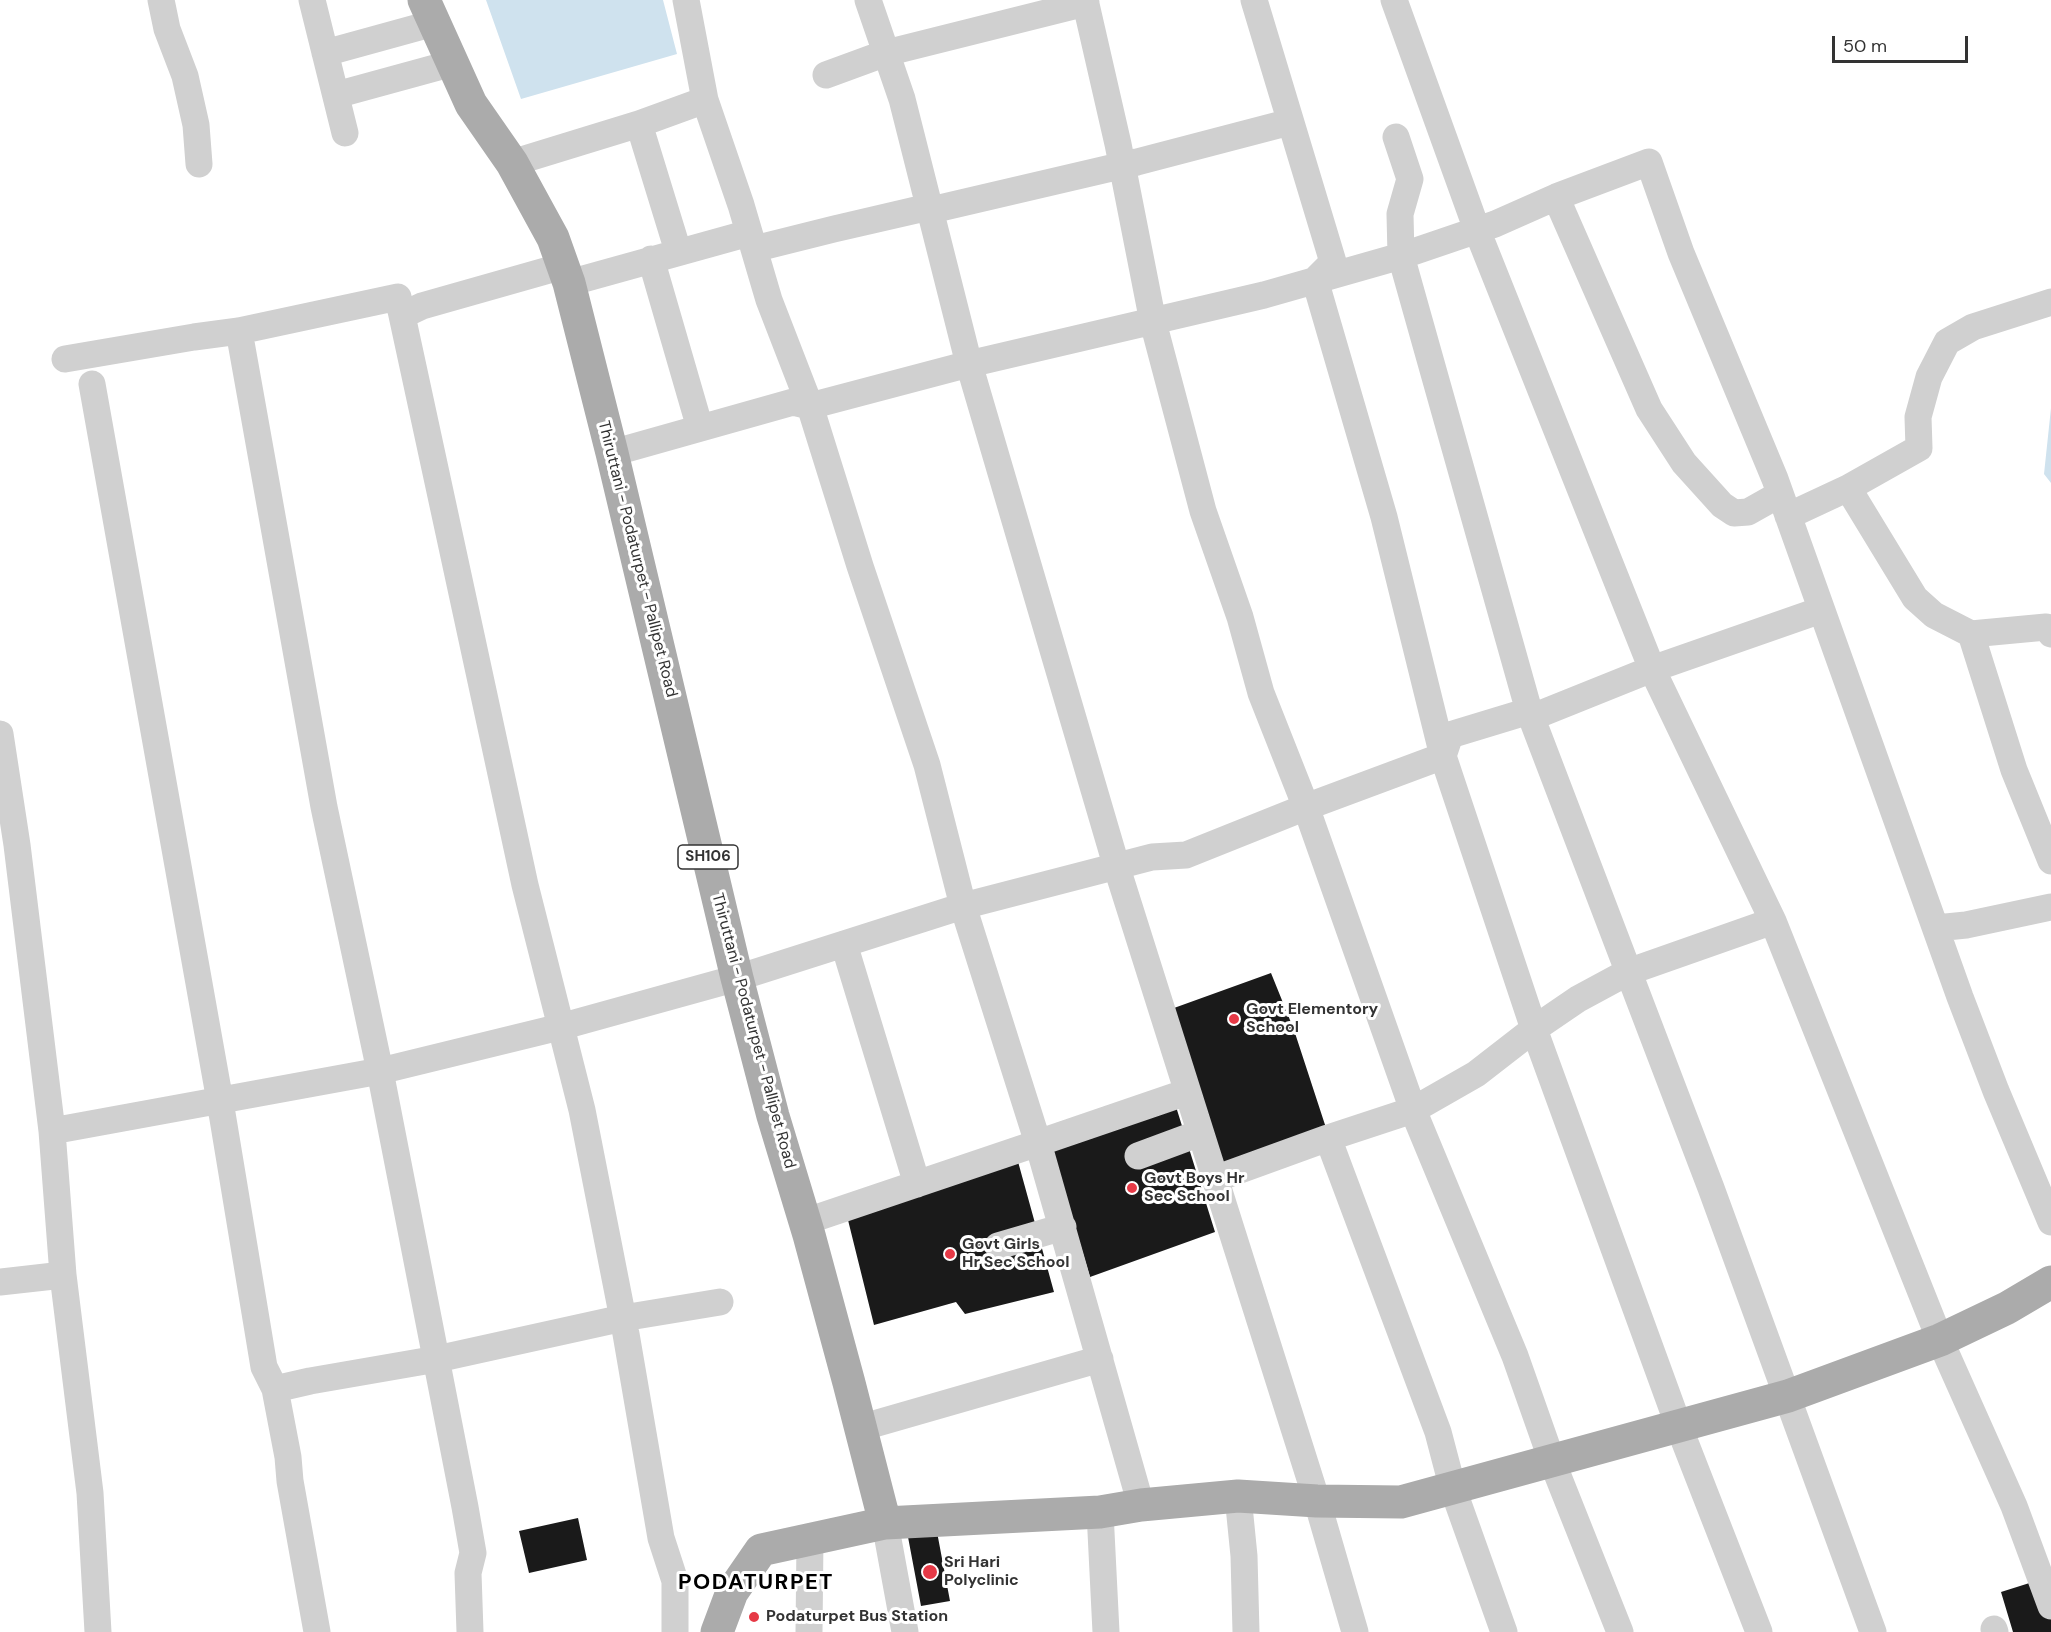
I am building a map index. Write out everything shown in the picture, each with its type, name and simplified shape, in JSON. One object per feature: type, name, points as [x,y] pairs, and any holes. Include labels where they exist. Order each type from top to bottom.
[{"type":"main road","name":"Thiruttani - Podaturpet - Pallipet Road","points":[[429,12],[471,104],[512,164],[553,238],[566,274],[612,453],[737,978],[885,1523]]},
{"type":"main road","points":[[717,1632],[732,1592],[761,1550],[885,1523],[1100,1512],[1141,1505],[1238,1496],[1317,1501],[1401,1502],[1788,1396],[1940,1340],[2007,1308],[2051,1282]]},
{"type":"street","points":[[161,0],[167,29],[185,76],[196,125],[199,164]]},
{"type":"street","points":[[312,0],[345,133]]},
{"type":"street","points":[[686,0],[705,100],[769,300],[810,406],[863,577],[927,765],[963,906],[1063,1227],[1141,1505]]},
{"type":"street","points":[[868,0],[902,99],[969,364],[1117,868],[1317,1501],[1355,1632]]},
{"type":"street","points":[[1254,0],[1333,262],[1315,280]]},
{"type":"street","points":[[1394,0],[1478,230],[1652,669],[1773,921],[1940,1340],[2014,1506],[2051,1606]]},
{"type":"street","points":[[825,75],[886,53],[1085,2],[1122,165],[1153,322],[1203,511],[1240,617],[1261,693],[1306,807],[1413,1110],[1515,1356],[1552,1461],[1620,1632]]},
{"type":"street","points":[[325,53],[429,12]]},
{"type":"street","points":[[336,95],[453,63]]},
{"type":"street","points":[[512,164],[639,124],[705,100]]},
{"type":"street","points":[[403,315],[422,306],[566,274],[651,259],[678,251],[752,241],[929,207],[940,208],[1290,122]]},
{"type":"street","points":[[639,124],[678,251]]},
{"type":"street","points":[[1396,137],[1410,179],[1400,214],[1401,256],[1529,711],[1788,1396],[1873,1632]]},
{"type":"street","points":[[612,453],[793,402],[810,406],[969,364],[1264,296],[1401,256],[1478,230],[1556,197],[1649,162],[1681,253],[1784,505],[1996,1091],[2051,1222]]},
{"type":"street","points":[[1556,197],[1649,409],[1684,463],[1722,506],[1734,513],[1784,505],[1848,488],[1919,448],[1918,417],[1929,377],[1947,342],[1973,327],[2051,302]]},
{"type":"street","points":[[651,259],[700,428]]},
{"type":"street","points":[[1315,280],[1384,517],[1443,756],[1534,1029],[1679,1427],[1758,1632]]},
{"type":"street","points":[[65,359],[239,331],[398,297],[500,775],[582,1110],[623,1318],[661,1538],[675,1581],[675,1632]]},
{"type":"street","points":[[239,331],[324,807],[380,1071],[473,1553],[468,1573],[470,1632]]},
{"type":"street","points":[[92,384],[220,1101],[264,1367],[275,1389],[317,1632]]},
{"type":"street","points":[[1848,488],[1916,598],[1934,615],[1971,634],[2046,627],[2051,634]]},
{"type":"street","points":[[1443,756],[1450,735],[1529,711],[1540,714],[1652,669],[1821,610]]},
{"type":"street","points":[[1971,634],[2014,770],[2051,861]]},
{"type":"street","points":[[0,734],[17,845],[52,1131],[63,1275],[90,1493],[98,1632]]},
{"type":"street","points":[[52,1131],[380,1071],[560,1027],[737,978],[963,906],[1117,868],[1152,857],[1186,855],[1443,756]]},
{"type":"street","points":[[1936,928],[1966,925],[2051,907]]},
{"type":"street","points":[[1215,1179],[1413,1110],[1476,1074],[1534,1029],[1578,999],[1628,972],[1773,921]]},
{"type":"street","points":[[844,944],[917,1184]]},
{"type":"street","points":[[804,1221],[1187,1092]]},
{"type":"street","points":[[1138,1156],[1200,1133]]},
{"type":"street","points":[[1328,1138],[1438,1432],[1453,1489],[1504,1632]]},
{"type":"street","points":[[998,1246],[1063,1227]]},
{"type":"street","points":[[0,1282],[63,1275]]},
{"type":"street","points":[[275,1389],[437,1359],[623,1318],[720,1302]]},
{"type":"street","points":[[860,1428],[1100,1359]]},
{"type":"street","points":[[1238,1496],[1244,1556],[1246,1632]]},
{"type":"street","points":[[1100,1512],[1106,1632]]},
{"type":"street","points":[[885,1523],[904,1632]]},
{"type":"street","points":[[809,1632],[810,1539]]},
{"type":"water","points":[[486,0],[663,0],[677,54],[521,99]]},
{"type":"water","points":[[2051,408],[2051,483],[2044,474]]},
{"type":"building","name":"Govt Boys Hr Sec School","points":[[1271,973],[1294,1030],[1328,1134],[1222,1173],[1174,1008]]},
{"type":"building","name":"Govt Boys Hr Sec School","points":[[1173,1097],[1215,1232],[1090,1277],[1050,1143]]},
{"type":"building","name":"Govt Girls Hr Sec School","points":[[1017,1158],[1054,1292],[965,1314],[956,1302],[874,1325],[847,1216]]},
{"type":"building","points":[[578,1518],[587,1560],[529,1573],[519,1531]]},
{"type":"building","points":[[937,1532],[950,1601],[921,1606],[908,1537]]},
{"type":"building","points":[[2039,1580],[2051,1619],[2051,1632],[2013,1632],[2001,1592]]},
{"type":"place","name":"Govt Elementory School","points":[[1234,1019]]},
{"type":"place","name":"Govt Boys Hr Sec School","points":[[1132,1188]]},
{"type":"place","name":"Govt Girls Hr Sec School","points":[[950,1254]]},
{"type":"place","name":"Sri Hari Polyclinic","points":[[930,1572]]},
{"type":"place","name":"Podaturpet Bus Station","points":[[754,1617]]},
{"type":"district","name":"PODATURPET","points":[[756,1583]]}]
